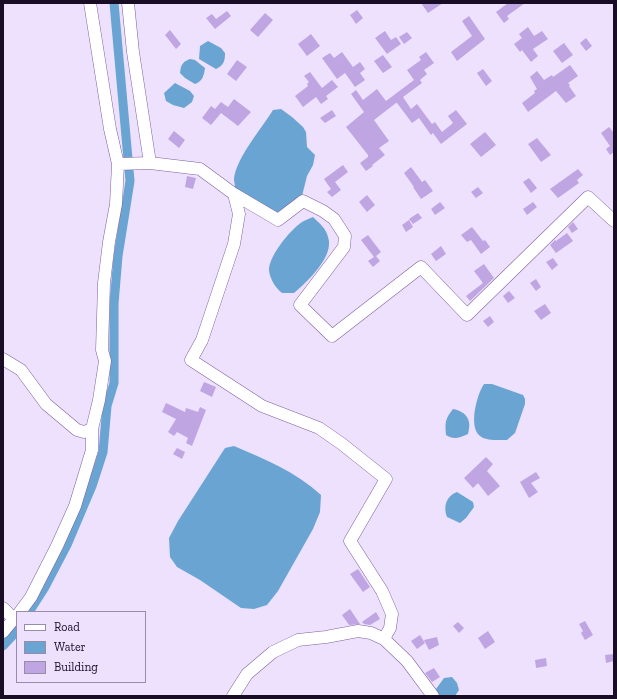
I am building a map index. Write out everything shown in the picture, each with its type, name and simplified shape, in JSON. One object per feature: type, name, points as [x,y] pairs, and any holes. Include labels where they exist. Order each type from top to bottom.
[{"type":"street","points":[[20,611],[31,597],[57,546],[75,506],[92,450],[92,429],[99,400],[105,360],[102,350],[104,283],[108,242],[116,204],[118,164],[110,128],[90,3]]},
{"type":"street","points":[[128,3],[133,52],[150,163]]},
{"type":"street","points":[[118,164],[150,163],[200,169],[234,194],[278,220],[303,201],[323,211],[334,219],[345,236],[344,247],[300,305],[332,336],[421,267],[467,315],[588,197],[614,221]]},
{"type":"street","points":[[234,194],[239,214],[234,244],[202,340],[191,360],[262,406],[319,428],[386,479],[350,541],[382,591],[392,614],[390,628],[384,638]]},
{"type":"street","points":[[3,359],[21,370],[46,404],[77,430],[84,432],[92,429]]},
{"type":"street","points":[[3,608],[16,614]]},
{"type":"street","points":[[3,632],[16,616]]},
{"type":"street","points":[[232,696],[247,674],[273,652],[298,640],[326,638],[358,631],[371,633],[384,638],[407,661],[433,696]]},
{"type":"water","points":[[208,41],[221,48],[225,53],[224,62],[216,69],[199,59],[200,46]]},
{"type":"water","points":[[190,59],[195,60],[205,68],[204,75],[198,83],[195,84],[180,73],[182,64]]},
{"type":"water","points":[[175,83],[190,91],[194,96],[192,102],[184,108],[166,101],[164,93]]},
{"type":"water","points":[[281,109],[303,127],[306,132],[307,147],[315,155],[313,165],[307,176],[302,196],[282,212],[274,214],[235,188],[234,179],[239,162],[250,143],[273,110]]},
{"type":"water","points":[[313,217],[326,231],[328,237],[329,244],[324,260],[312,275],[294,293],[282,293],[274,283],[270,274],[269,270],[272,258],[281,244],[297,226]]},
{"type":"water","points":[[484,384],[492,384],[523,395],[525,399],[525,404],[515,433],[507,440],[486,439],[476,432],[474,418],[476,402]]},
{"type":"water","points":[[453,409],[462,412],[469,421],[468,434],[462,437],[451,438],[446,435],[446,421],[448,415]]},
{"type":"water","points":[[234,446],[269,461],[291,473],[321,495],[320,512],[313,529],[278,591],[267,605],[254,609],[241,608],[200,580],[177,567],[170,557],[169,538],[178,521],[225,448]]},
{"type":"water","points":[[457,492],[473,502],[474,507],[466,518],[460,523],[447,517],[445,509],[446,502],[450,496]]},
{"type":"water","points":[[452,677],[457,683],[459,690],[455,696],[438,696],[436,689],[444,678]]},
{"type":"building","points":[[421,3],[443,3],[428,13]]},
{"type":"building","points":[[508,3],[525,3],[507,16],[509,19],[504,23],[496,12]]},
{"type":"building","points":[[357,10],[363,18],[356,24],[350,15]]},
{"type":"building","points":[[227,11],[231,16],[215,29],[206,18],[212,14],[216,19]]},
{"type":"building","points":[[265,13],[273,20],[258,37],[250,30]]},
{"type":"building","points":[[469,16],[485,39],[457,61],[451,52],[472,36],[462,21]]},
{"type":"building","points":[[528,27],[534,36],[542,31],[548,39],[533,49],[538,56],[531,62],[522,50],[520,52],[514,44],[522,38],[519,34]]},
{"type":"building","points":[[170,30],[181,44],[176,49],[165,35]]},
{"type":"building","points":[[385,31],[391,40],[396,37],[401,44],[387,54],[375,38]]},
{"type":"building","points":[[407,32],[412,38],[404,44],[399,37]]},
{"type":"building","points":[[311,34],[320,46],[307,56],[298,44]]},
{"type":"building","points":[[586,38],[592,46],[586,51],[580,43]]},
{"type":"building","points":[[564,43],[573,55],[562,63],[553,51]]},
{"type":"building","points":[[342,52],[353,67],[360,62],[365,69],[360,73],[365,80],[355,87],[345,73],[337,79],[322,58],[330,53],[334,58]]},
{"type":"building","points":[[426,52],[434,63],[424,70],[427,74],[420,80],[422,83],[403,97],[411,109],[417,104],[432,124],[435,122],[442,132],[453,123],[448,116],[456,110],[467,124],[441,144],[433,133],[431,135],[419,118],[412,123],[396,103],[374,120],[389,141],[379,148],[385,155],[366,171],[360,163],[368,157],[368,155],[346,127],[364,112],[351,94],[356,90],[363,100],[377,89],[386,101],[414,80],[407,70],[421,60],[419,57]]},
{"type":"building","points":[[383,55],[392,67],[383,73],[374,61]]},
{"type":"building","points":[[237,60],[247,67],[236,81],[227,74]]},
{"type":"building","points":[[570,65],[578,76],[568,83],[576,96],[566,103],[556,91],[528,112],[522,103],[535,93],[534,91],[537,89],[530,77],[537,71],[544,80],[552,75],[553,77]]},
{"type":"building","points":[[483,69],[492,81],[486,86],[477,73]]},
{"type":"building","points":[[310,72],[322,88],[332,80],[338,87],[326,96],[328,99],[321,104],[316,97],[303,107],[295,96],[308,86],[307,84],[309,82],[304,76]]},
{"type":"building","points":[[234,99],[251,112],[238,126],[221,113],[211,125],[202,118],[211,106],[215,109],[221,102],[228,107]]},
{"type":"building","points":[[332,110],[336,116],[325,123],[320,118]]},
{"type":"building","points":[[609,127],[614,133],[614,152],[610,155],[606,149],[610,146],[601,133]]},
{"type":"building","points":[[174,131],[185,140],[179,148],[168,139]]},
{"type":"building","points":[[485,132],[496,145],[481,157],[470,144]]},
{"type":"building","points":[[537,138],[551,155],[541,162],[528,144]]},
{"type":"building","points":[[343,165],[348,172],[335,182],[341,190],[332,197],[327,192],[331,189],[324,179]]},
{"type":"building","points":[[411,167],[422,182],[425,180],[433,191],[421,199],[404,173]]},
{"type":"building","points":[[578,169],[583,175],[577,180],[579,183],[558,198],[550,189]]},
{"type":"building","points":[[187,176],[196,178],[193,189],[185,187]]},
{"type":"building","points":[[529,178],[537,188],[531,193],[523,182]]},
{"type":"building","points":[[478,187],[483,193],[476,198],[471,192]]},
{"type":"building","points":[[367,195],[375,205],[367,212],[359,202]]},
{"type":"building","points":[[440,202],[445,208],[435,215],[431,209]]},
{"type":"building","points":[[533,202],[537,207],[527,215],[523,209]]},
{"type":"building","points":[[418,213],[422,218],[413,224],[409,219]]},
{"type":"building","points":[[409,220],[413,227],[406,232],[402,225]]},
{"type":"building","points":[[573,222],[578,229],[572,233],[568,227]]},
{"type":"building","points":[[472,227],[490,247],[481,254],[471,240],[467,242],[461,235]]},
{"type":"building","points":[[567,233],[573,241],[556,253],[550,245],[555,240],[556,241]]},
{"type":"building","points":[[368,235],[381,252],[376,256],[380,261],[373,267],[368,261],[374,257],[361,240]]},
{"type":"building","points":[[441,246],[446,254],[436,261],[431,254]]},
{"type":"building","points":[[553,258],[558,265],[552,270],[546,262]]},
{"type":"building","points":[[484,264],[494,278],[470,301],[466,296],[483,283],[474,271]]},
{"type":"building","points":[[536,279],[541,287],[536,291],[530,283]]},
{"type":"building","points":[[509,291],[515,298],[508,303],[503,296]]},
{"type":"building","points":[[545,304],[551,313],[541,320],[534,311]]},
{"type":"building","points":[[490,316],[494,322],[488,327],[483,321]]},
{"type":"building","points":[[204,382],[216,387],[212,397],[200,391]]},
{"type":"building","points":[[166,403],[185,412],[186,408],[198,412],[200,407],[206,410],[192,446],[186,443],[188,438],[177,432],[174,436],[168,432],[176,419],[162,412]]},
{"type":"building","points":[[177,448],[185,452],[182,459],[173,454]]},
{"type":"building","points":[[486,457],[493,464],[487,471],[500,486],[488,496],[478,483],[473,488],[464,478]]},
{"type":"building","points":[[536,472],[540,478],[531,483],[538,492],[529,498],[520,482]]},
{"type":"building","points":[[358,569],[370,587],[363,592],[350,574]]},
{"type":"building","points":[[350,609],[360,624],[349,625],[342,615]]},
{"type":"building","points":[[376,612],[380,619],[370,625],[362,622]]},
{"type":"building","points":[[585,621],[593,635],[585,640],[581,633],[583,631],[579,624]]},
{"type":"building","points":[[458,622],[464,628],[459,633],[453,626]]},
{"type":"building","points":[[488,631],[495,642],[485,649],[478,638]]},
{"type":"building","points":[[420,635],[425,643],[417,649],[411,641]]},
{"type":"building","points":[[437,637],[439,645],[429,650],[424,640]]},
{"type":"building","points":[[614,654],[614,661],[606,663],[605,655]]},
{"type":"building","points":[[546,658],[547,666],[536,668],[535,660]]},
{"type":"building","points":[[434,668],[440,677],[432,682],[425,673]]},
{"type":"waterway","points":[[30,611],[45,587],[67,545],[92,486],[103,452],[107,406],[114,383],[114,304],[118,256],[130,181],[114,3]]},
{"type":"waterway","points":[[3,646],[16,632]]}]
